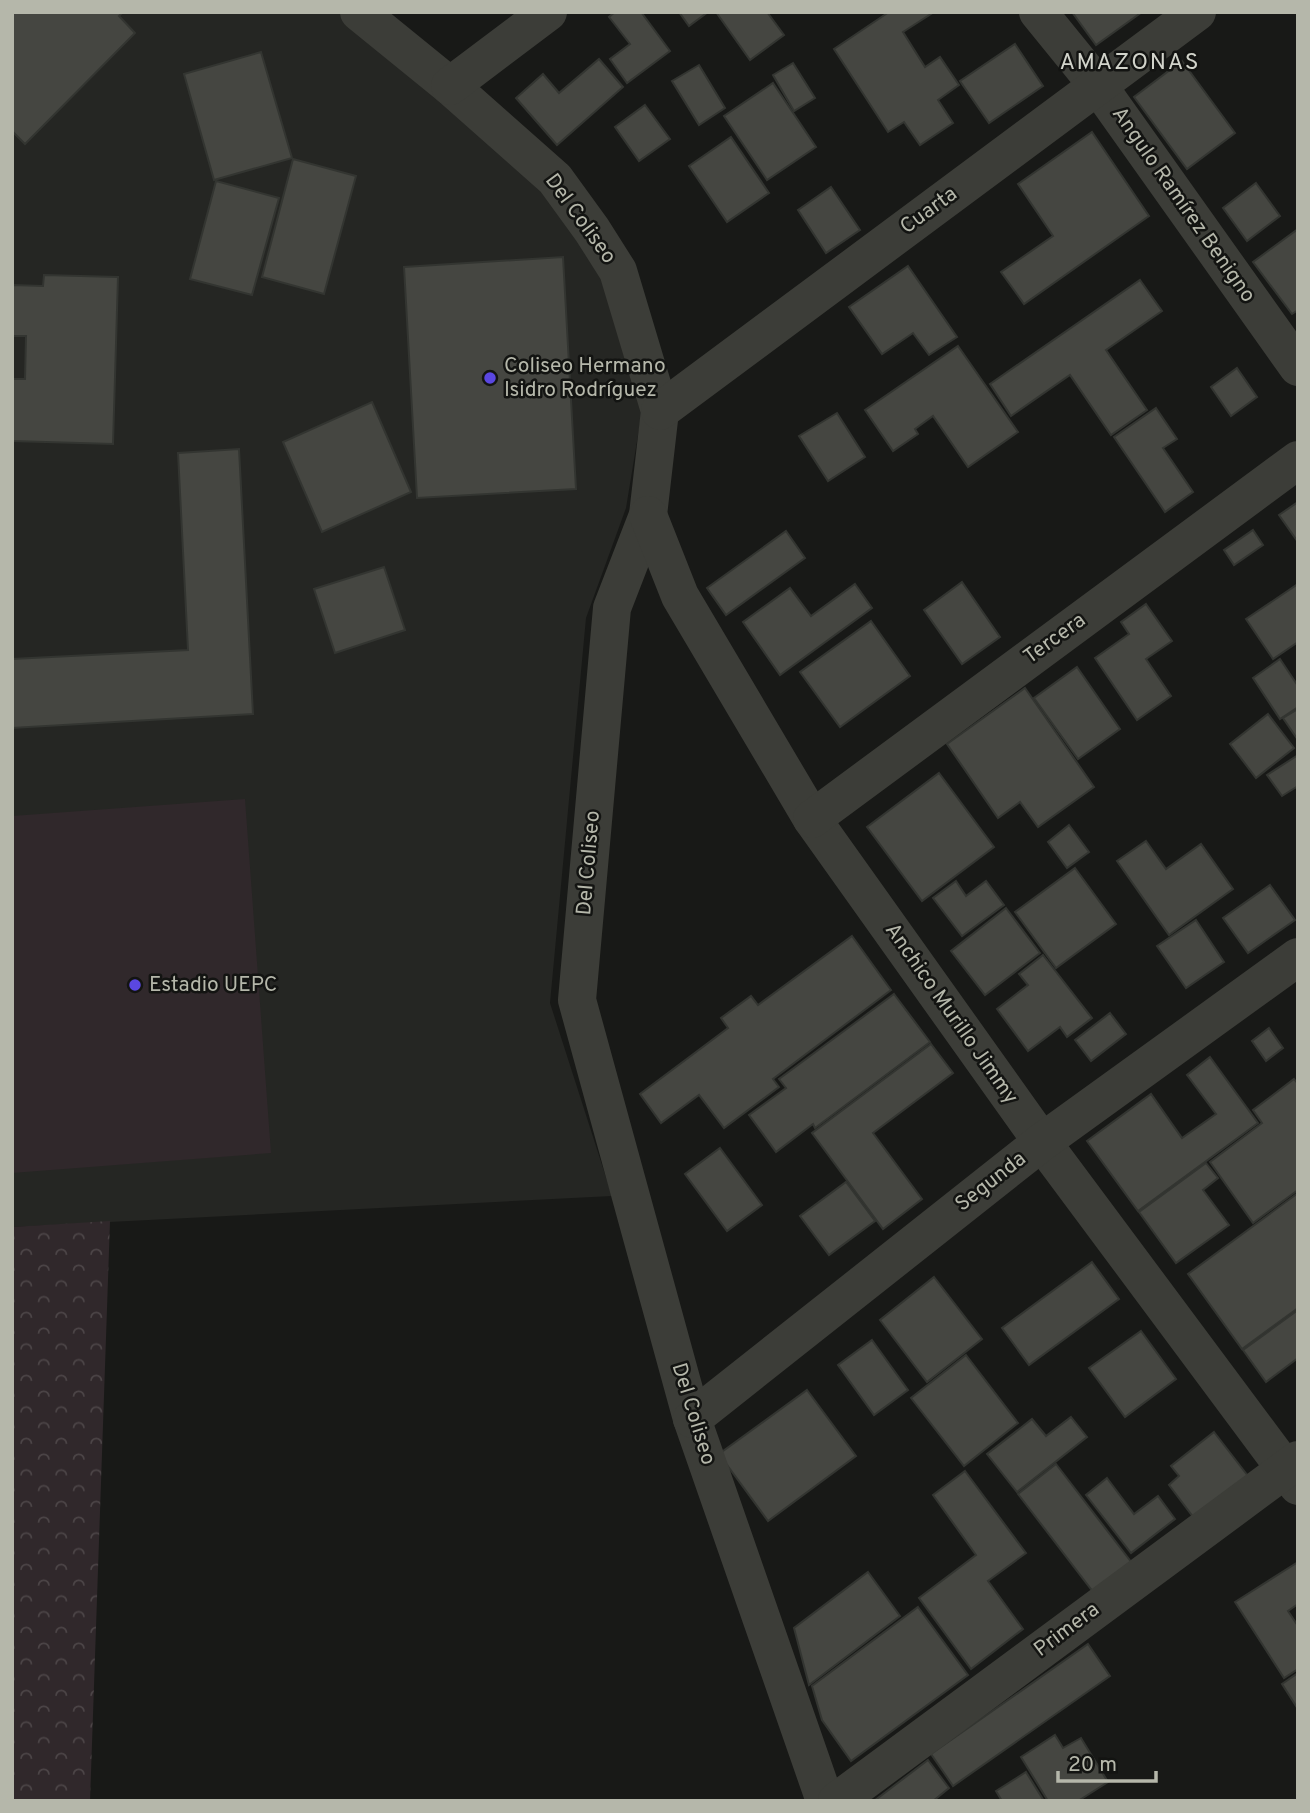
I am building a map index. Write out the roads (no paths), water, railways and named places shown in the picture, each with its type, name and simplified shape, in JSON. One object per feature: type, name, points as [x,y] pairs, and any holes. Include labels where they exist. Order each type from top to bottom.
[{"type":"street","name":"Del Coliseo","points":[[359,12],[450,86],[555,179],[593,230],[618,271],[660,411],[648,515],[612,608],[577,1000],[692,1419],[825,1801]]},
{"type":"street","points":[[450,86],[548,12]]},
{"type":"street","name":"Angulo Ramírez Benigno","points":[[1038,12],[1099,87],[1298,367]]},
{"type":"street","name":"Cuarta","points":[[660,411],[1197,12]]},
{"type":"street","name":"Tercera","points":[[812,819],[1298,460]]},
{"type":"street","name":"Anchico Murillo Jimmy","points":[[648,515],[680,596],[812,819],[1042,1142],[1294,1471]]},
{"type":"street","name":"Segunda","points":[[692,1419],[1042,1142],[1298,957]]},
{"type":"street","name":"Primera","points":[[837,1801],[1294,1471]]},
{"type":"place","name":"Coliseo Hermano Isidro Rodríguez","points":[[490,378]]},
{"type":"place","name":"Estadio UEPC","points":[[135,985]]},
{"type":"district","name":"AMAZONAS","points":[[1130,63]]}]
